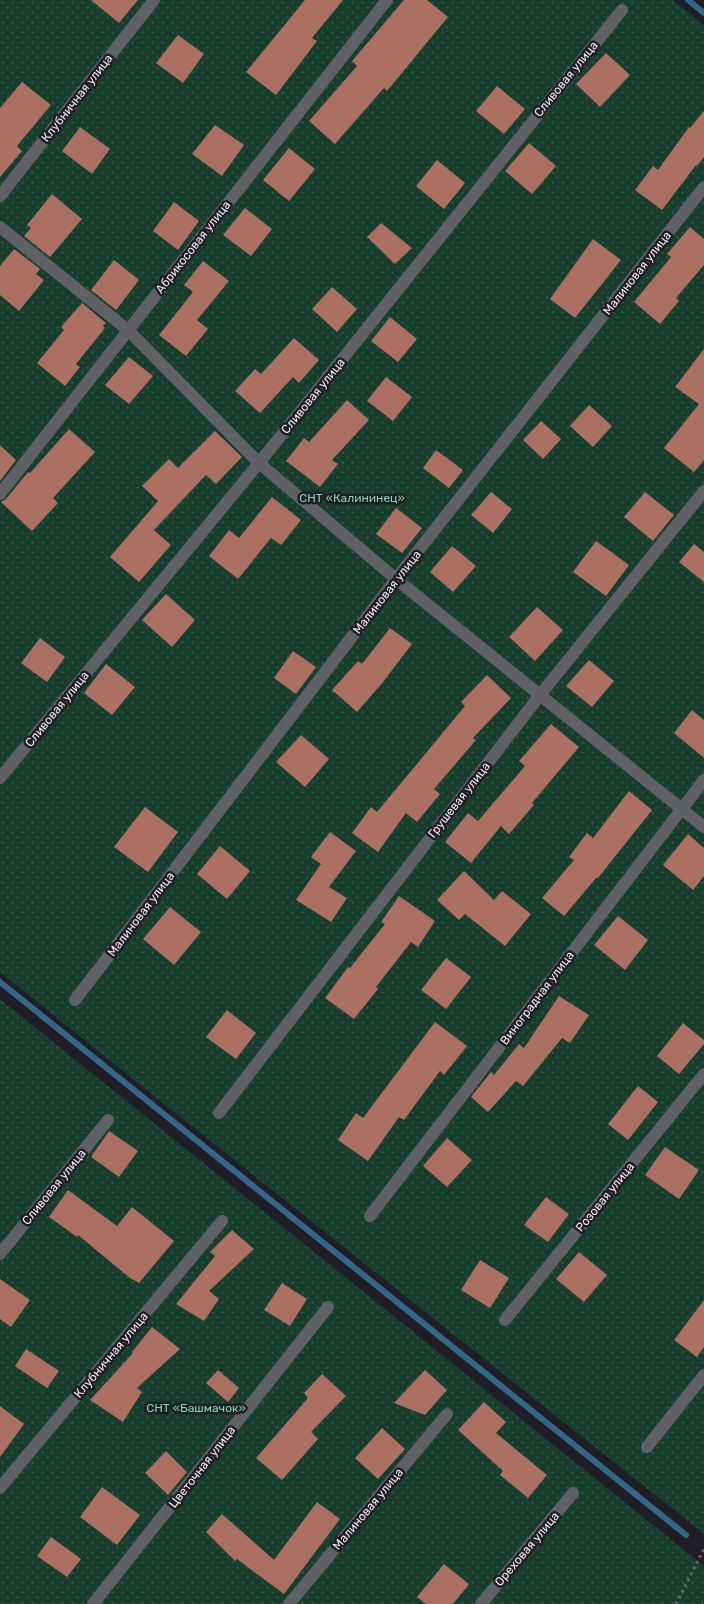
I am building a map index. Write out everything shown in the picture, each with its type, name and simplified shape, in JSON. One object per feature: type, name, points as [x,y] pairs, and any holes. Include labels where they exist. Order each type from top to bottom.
[{"type":"street","name":"Клубничная улица","points":[[0,196],[154,0]]},
{"type":"street","name":"Абрикосовая улица","points":[[0,494],[387,0]]},
{"type":"street","name":"Сливовая улица","points":[[0,778],[259,463],[622,10]]},
{"type":"street","name":"Малиновая улица","points":[[75,1000],[396,579],[704,188]]},
{"type":"street","points":[[0,227],[128,330],[259,463],[396,579],[704,827]]},
{"type":"street","name":"Грушевая улица","points":[[219,1113],[540,695],[704,491]]},
{"type":"street","name":"Виноградная улица","points":[[370,1216],[704,780]]},
{"type":"street","name":"Розовая улица","points":[[505,1320],[704,1074]]},
{"type":"street","name":"Сливовая улица","points":[[0,1254],[108,1120]]},
{"type":"street","name":"Клубничная улица","points":[[0,1488],[222,1221]]},
{"type":"street","name":"Цветочная улица","points":[[93,1604],[328,1307]]},
{"type":"street","points":[[646,1447],[704,1375]]},
{"type":"street","name":"Малиновая улица","points":[[289,1604],[447,1414]]},
{"type":"street","name":"Ореховая улица","points":[[481,1604],[573,1493]]},
{"type":"path","points":[[676,1604],[704,1549]]},
{"type":"green space","name":"СНТ «Калининец»","points":[[0,0],[673,0],[704,25],[704,1534],[0,972]]},
{"type":"green space","name":"СНТ «Башмачок»","points":[[0,999],[704,1566],[703,1604],[0,1604]]},
{"type":"building","points":[[91,0],[138,0],[119,23]]},
{"type":"building","points":[[305,0],[343,0],[312,38],[317,41],[276,95],[246,72]]},
{"type":"building","points":[[404,0],[427,0],[448,17],[387,91],[384,88],[335,144],[309,121],[357,66],[352,61]]},
{"type":"building","points":[[178,35],[204,54],[183,83],[156,63]]},
{"type":"building","points":[[606,53],[630,75],[600,107],[576,84]]},
{"type":"building","points":[[22,82],[51,105],[17,146],[22,151],[0,177],[0,108]]},
{"type":"building","points":[[497,86],[525,109],[504,134],[476,111]]},
{"type":"building","points":[[704,111],[704,157],[662,210],[635,190],[653,166],[658,170],[689,127]]},
{"type":"building","points":[[215,125],[244,145],[222,176],[192,154]]},
{"type":"building","points":[[80,127],[110,149],[92,174],[62,151]]},
{"type":"building","points":[[529,143],[556,166],[532,194],[505,171]]},
{"type":"building","points":[[289,148],[315,169],[289,201],[263,180]]},
{"type":"building","points":[[437,160],[465,183],[444,209],[416,186]]},
{"type":"building","points":[[52,194],[82,219],[50,257],[24,236],[31,228],[27,225]]},
{"type":"building","points":[[174,202],[199,221],[178,250],[153,231]]},
{"type":"building","points":[[245,208],[272,229],[251,256],[223,235]]},
{"type":"building","points":[[381,223],[412,248],[395,264],[367,237]]},
{"type":"building","points":[[690,227],[704,239],[704,265],[676,298],[679,301],[660,324],[634,302],[671,257],[667,254]]},
{"type":"building","points":[[593,239],[621,260],[575,318],[550,299]]},
{"type":"building","points":[[14,249],[40,269],[36,274],[44,280],[19,311],[0,295],[0,266]]},
{"type":"building","points":[[114,260],[139,280],[116,310],[91,290]]},
{"type":"building","points":[[203,261],[229,281],[197,320],[208,329],[186,356],[159,335],[193,292],[184,285]]},
{"type":"building","points":[[332,287],[357,309],[337,332],[312,309]]},
{"type":"building","points":[[82,303],[106,323],[103,326],[105,328],[76,364],[80,367],[65,386],[37,363],[64,330],[61,327]]},
{"type":"building","points":[[390,317],[417,339],[398,362],[371,341]]},
{"type":"building","points":[[294,338],[319,360],[299,383],[293,377],[260,413],[235,391],[255,369],[261,374]]},
{"type":"building","points":[[704,349],[704,460],[694,472],[664,448],[699,404],[675,387]]},
{"type":"building","points":[[129,357],[153,376],[129,404],[105,385]]},
{"type":"building","points":[[386,377],[412,397],[393,421],[367,401]]},
{"type":"building","points":[[347,400],[369,420],[332,460],[338,464],[320,487],[286,461],[304,438],[309,442]]},
{"type":"building","points":[[589,405],[612,426],[593,447],[570,426]]},
{"type":"building","points":[[541,421],[561,439],[543,459],[523,440]]},
{"type":"building","points":[[69,429],[95,452],[53,498],[58,503],[32,531],[1,502],[6,499],[28,472],[30,473]]},
{"type":"building","points":[[215,431],[242,457],[216,484],[206,475],[154,530],[171,545],[139,582],[110,557],[158,501],[142,486],[169,459],[178,468]]},
{"type":"building","points":[[0,445],[16,460],[0,481]]},
{"type":"building","points":[[436,450],[463,470],[449,488],[423,468]]},
{"type":"building","points":[[491,492],[512,509],[493,533],[471,515]]},
{"type":"building","points":[[645,492],[674,515],[653,541],[624,517]]},
{"type":"building","points":[[272,497],[301,520],[281,545],[271,538],[238,579],[209,556],[229,530],[239,538]]},
{"type":"building","points":[[396,508],[422,528],[402,553],[376,534]]},
{"type":"building","points":[[596,541],[629,565],[606,596],[573,572]]},
{"type":"building","points":[[694,544],[704,552],[704,582],[679,562]]},
{"type":"building","points":[[452,546],[476,566],[453,592],[430,572]]},
{"type":"building","points":[[166,594],[195,620],[172,647],[142,620]]},
{"type":"building","points":[[537,607],[563,630],[535,661],[509,637]]},
{"type":"building","points":[[390,628],[412,644],[357,712],[332,690],[358,661],[362,664]]},
{"type":"building","points":[[40,638],[65,657],[47,682],[21,663]]},
{"type":"building","points":[[293,651],[316,667],[296,694],[274,678]]},
{"type":"building","points":[[589,660],[614,681],[592,707],[566,686]]},
{"type":"building","points":[[106,664],[135,687],[112,715],[84,693]]},
{"type":"building","points":[[487,675],[511,698],[473,738],[476,740],[434,789],[440,794],[417,822],[406,813],[378,852],[352,833],[371,807],[377,812],[465,706],[461,702]]},
{"type":"building","points":[[692,710],[704,720],[704,758],[674,733]]},
{"type":"building","points":[[551,724],[579,747],[532,803],[534,805],[509,834],[501,826],[471,863],[445,842],[468,813],[478,821],[525,766],[519,761]]},
{"type":"building","points":[[301,735],[329,759],[305,787],[276,762]]},
{"type":"building","points":[[629,791],[652,810],[598,878],[564,916],[542,898],[574,860],[569,857],[587,833],[593,838]]},
{"type":"building","points":[[145,807],[178,832],[148,872],[114,847]]},
{"type":"building","points":[[330,832],[356,851],[329,887],[347,898],[331,922],[296,900],[321,864],[311,857]]},
{"type":"building","points":[[688,834],[704,848],[704,876],[693,890],[663,865]]},
{"type":"building","points":[[220,846],[250,871],[227,899],[197,874]]},
{"type":"building","points":[[464,871],[494,900],[502,891],[531,914],[505,946],[465,914],[459,920],[437,900]]},
{"type":"building","points":[[399,896],[435,921],[418,947],[411,942],[354,1019],[325,998],[348,967],[350,968],[385,924],[381,922]]},
{"type":"building","points":[[170,907],[201,932],[174,965],[143,939]]},
{"type":"building","points":[[618,916],[648,940],[625,970],[594,945]]},
{"type":"building","points":[[446,958],[471,977],[446,1009],[421,990]]},
{"type":"building","points":[[559,996],[589,1015],[570,1043],[562,1038],[523,1086],[516,1081],[488,1112],[471,1097],[491,1072],[494,1075],[519,1044],[524,1048]]},
{"type":"building","points":[[227,1010],[256,1033],[236,1059],[206,1037]]},
{"type":"building","points":[[435,1022],[467,1046],[444,1075],[440,1071],[404,1120],[399,1117],[368,1161],[338,1140],[356,1113],[363,1118]]},
{"type":"building","points":[[683,1023],[704,1040],[704,1044],[679,1074],[657,1056]]},
{"type":"building","points":[[638,1086],[658,1102],[628,1140],[608,1124]]},
{"type":"building","points":[[109,1131],[138,1151],[119,1177],[91,1157]]},
{"type":"building","points":[[447,1138],[472,1160],[447,1187],[423,1166]]},
{"type":"building","points":[[665,1147],[699,1170],[679,1199],[645,1175]]},
{"type":"building","points":[[68,1190],[117,1226],[132,1207],[174,1241],[139,1283],[130,1278],[78,1235],[77,1237],[49,1217]]},
{"type":"building","points":[[546,1197],[569,1214],[548,1242],[524,1225]]},
{"type":"building","points":[[232,1230],[254,1249],[209,1291],[219,1299],[204,1321],[176,1304],[215,1256],[210,1252]]},
{"type":"building","points":[[579,1252],[607,1275],[584,1302],[556,1279]]},
{"type":"building","points":[[480,1260],[509,1278],[490,1308],[461,1290]]},
{"type":"building","points":[[0,1279],[30,1300],[11,1327],[0,1319]]},
{"type":"building","points":[[282,1283],[307,1299],[290,1326],[264,1310]]},
{"type":"building","points":[[704,1300],[704,1347],[697,1357],[674,1340]]},
{"type":"building","points":[[152,1327],[180,1349],[137,1388],[142,1392],[123,1422],[90,1400],[133,1353]]},
{"type":"building","points":[[26,1349],[59,1371],[47,1388],[15,1366]]},
{"type":"building","points":[[218,1370],[239,1388],[228,1402],[206,1383]]},
{"type":"building","points":[[425,1370],[447,1390],[425,1415],[394,1403]]},
{"type":"building","points":[[322,1374],[346,1396],[311,1432],[318,1439],[282,1480],[256,1458],[308,1398],[304,1393]]},
{"type":"building","points":[[484,1402],[506,1422],[496,1433],[547,1475],[528,1498],[500,1475],[503,1471],[458,1430]]},
{"type":"building","points":[[0,1406],[24,1424],[0,1457]]},
{"type":"building","points":[[382,1428],[405,1449],[378,1479],[355,1458]]},
{"type":"building","points":[[166,1451],[187,1472],[168,1495],[145,1473]]},
{"type":"building","points":[[102,1487],[140,1515],[117,1545],[80,1517]]},
{"type":"building","points":[[317,1502],[340,1519],[284,1594],[237,1559],[235,1561],[206,1532],[222,1514],[274,1560]]},
{"type":"building","points":[[51,1537],[81,1559],[67,1577],[37,1556]]},
{"type":"building","points":[[444,1564],[469,1584],[453,1604],[426,1604],[417,1597]]},
{"type":"waterway","points":[[688,0],[704,13]]},
{"type":"waterway","points":[[0,982],[686,1535]]}]
